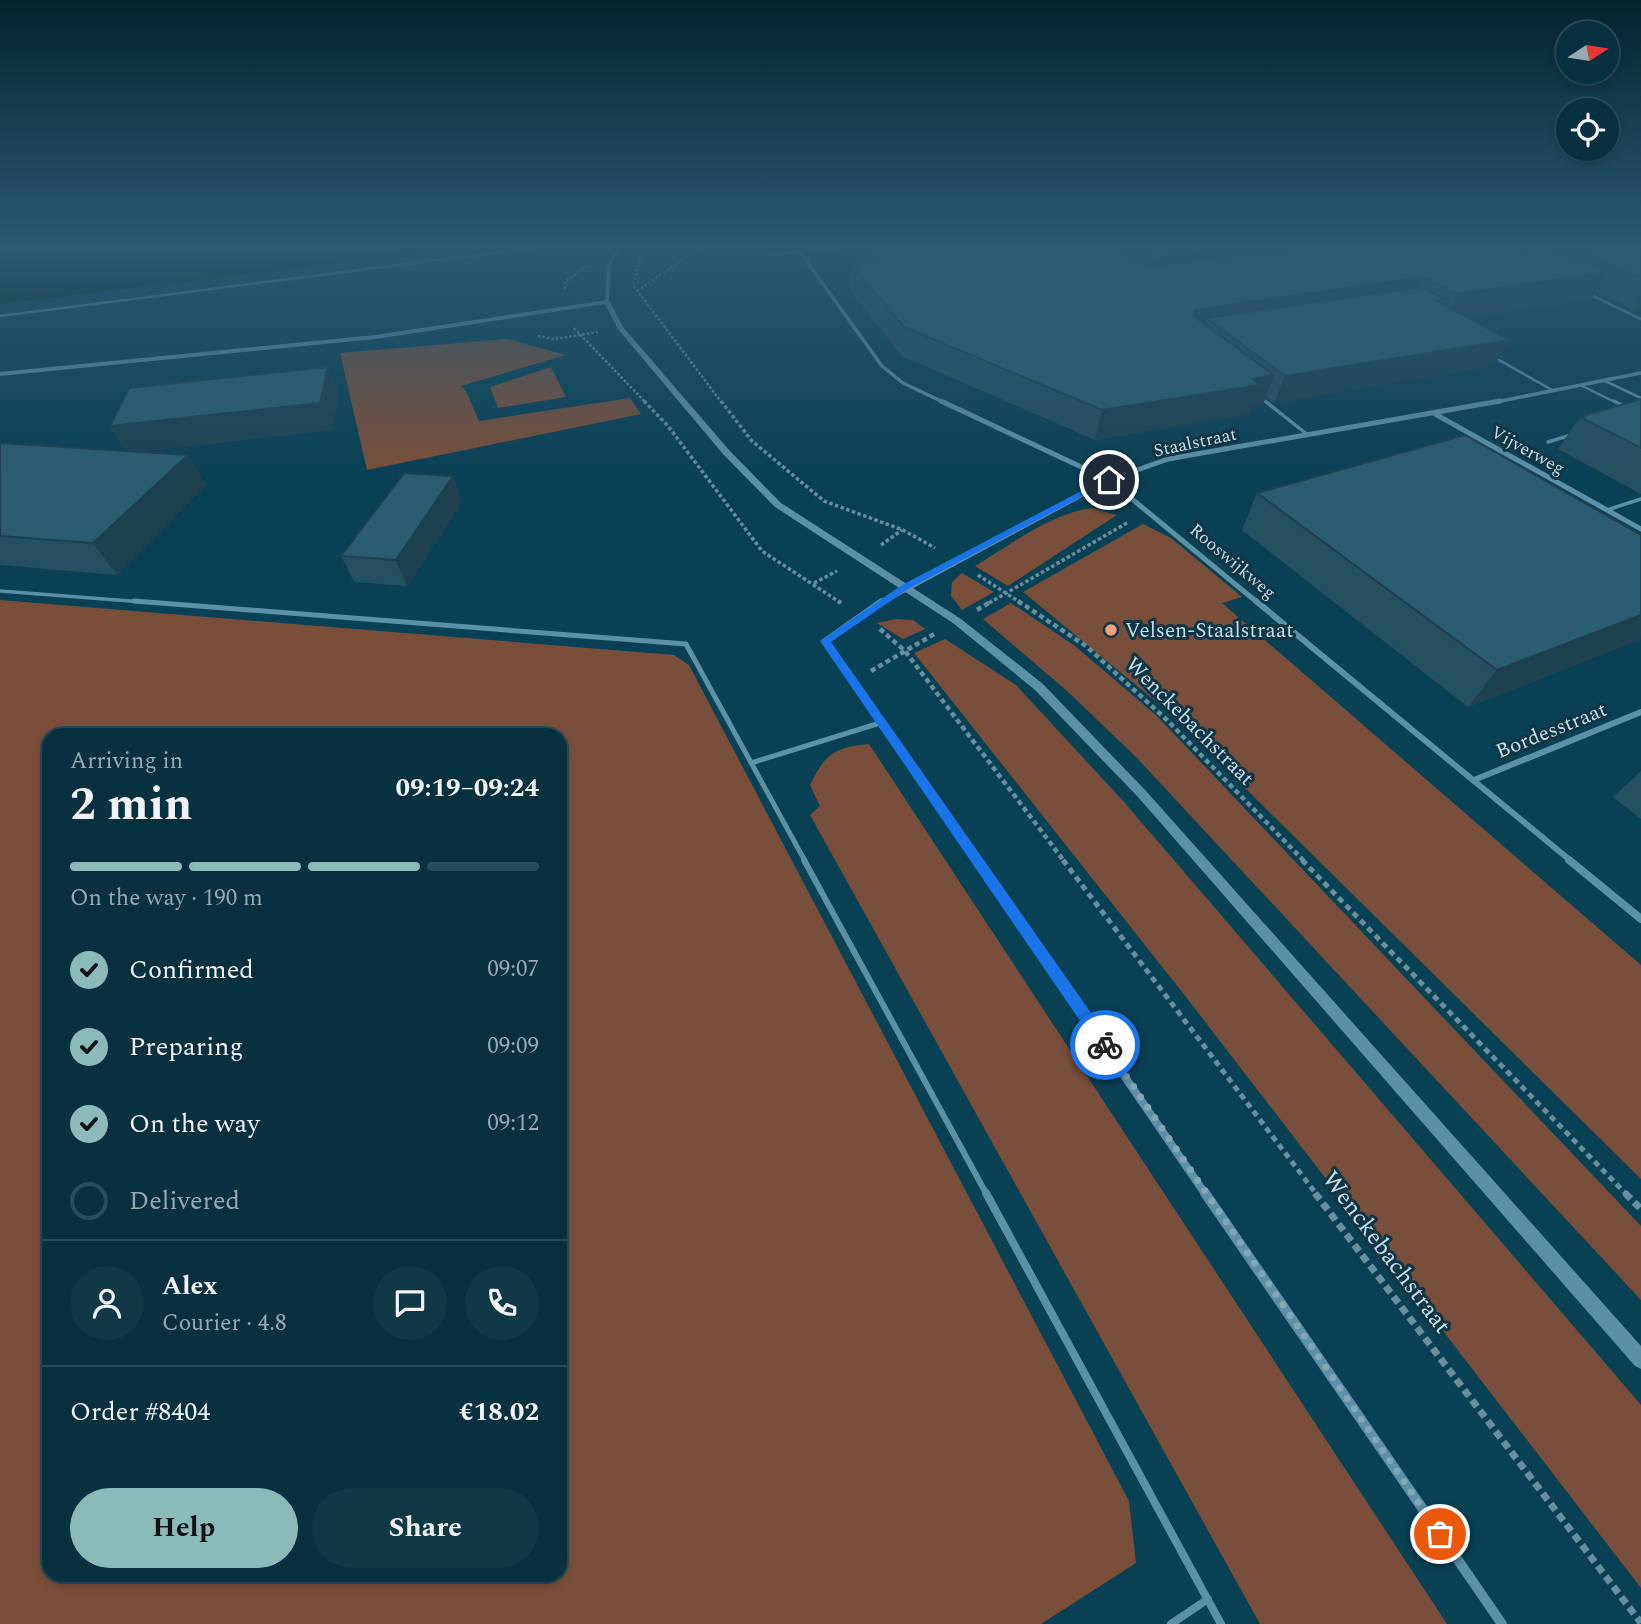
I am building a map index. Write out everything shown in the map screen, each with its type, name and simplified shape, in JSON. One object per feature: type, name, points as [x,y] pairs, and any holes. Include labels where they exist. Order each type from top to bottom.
[{"type":"street","points":[[0,374],[375,337],[469,323]]},
{"type":"street","points":[[618,323],[726,452],[778,505],[957,621],[1039,687],[1142,794],[1641,1360]]},
{"type":"street","name":"Rooswijkweg","points":[[851,323],[882,366],[904,383],[1109,480],[1149,509],[1641,919]]},
{"type":"street","name":"Staalstraat","points":[[905,587],[1109,480],[1168,459],[1435,414],[1641,373]]},
{"type":"street","name":"Vijverweg","points":[[1435,414],[1641,529]]},
{"type":"street","points":[[905,587],[825,641],[1502,1624]]},
{"type":"street","name":"Bordesstraat","points":[[1474,780],[1641,712]]},
{"type":"lane","points":[[1482,349],[1552,390]]},
{"type":"lane","points":[[1603,380],[1641,398]]},
{"type":"lane","points":[[1580,385],[1628,408]]},
{"type":"lane","points":[[1254,393],[1308,435]]},
{"type":"lane","points":[[1548,442],[1574,434]]},
{"type":"lane","points":[[1607,510],[1641,499]]},
{"type":"lane","points":[[0,591],[686,644],[1221,1624]]},
{"type":"lane","points":[[751,763],[883,722]]},
{"type":"lane","points":[[1171,1624],[1208,1599]]},
{"type":"path","name":"Wenckebachstraat","points":[[662,323],[744,430],[824,501],[903,530],[956,560],[1086,646],[1167,720],[1641,1209]]},
{"type":"path","name":"Wenckebachstraat","points":[[580,335],[668,426],[762,551],[860,615],[905,651],[1641,1623]]},
{"type":"path","points":[[855,681],[1149,509]]},
{"type":"shaded area","points":[[507,339],[566,355],[461,386],[466,391],[479,421],[630,398],[641,414],[367,470],[340,353]]},
{"type":"shaded area","points":[[551,367],[566,397],[498,408],[490,387]]},
{"type":"shaded area","points":[[1092,508],[1117,515],[1008,586],[975,566],[1046,523],[1076,511]]},
{"type":"shaded area","points":[[1143,524],[1171,538],[1242,597],[1222,603],[1641,965],[1641,1179],[1165,709],[1023,592]]},
{"type":"shaded area","points":[[962,573],[994,592],[962,610],[951,596],[952,582]]},
{"type":"shaded area","points":[[0,600],[674,655],[689,665],[1129,1501],[1136,1563],[1041,1624],[0,1624]]},
{"type":"shaded area","points":[[1011,603],[1075,646],[1157,716],[1641,1226],[1641,1300],[1136,757],[1066,690],[983,619]]},
{"type":"shaded area","points":[[895,619],[913,620],[925,629],[903,639],[877,623]]},
{"type":"shaded area","points":[[945,639],[1016,685],[1124,802],[1641,1405],[1641,1588],[1186,997],[914,653]]},
{"type":"shaded area","points":[[869,744],[1447,1624],[1260,1624],[810,815],[820,806],[810,785],[826,759],[839,750]]},
{"type":"building","points":[[900,323],[1203,323],[1274,375],[1253,379],[1260,385],[1102,410],[904,327]]},
{"type":"building","points":[[1213,323],[1478,323],[1509,340],[1285,376]]},
{"type":"building","points":[[328,367],[320,403],[110,426],[129,388]]},
{"type":"building","points":[[1641,399],[1641,448],[1580,417]]},
{"type":"building","points":[[1465,435],[1641,535],[1641,615],[1497,670],[1257,493]]},
{"type":"building","points":[[0,443],[188,455],[93,543],[0,536]]},
{"type":"building","points":[[404,473],[453,476],[396,560],[341,556]]},
{"type":"way so far","points":[[1105,1045],[1440,1534]]},
{"type":"place","name":"Velsen-Staalstraat","points":[[1111,630]]},
{"type":"route","points":[[1105,1045],[825,641],[905,587],[1109,480]]}]
